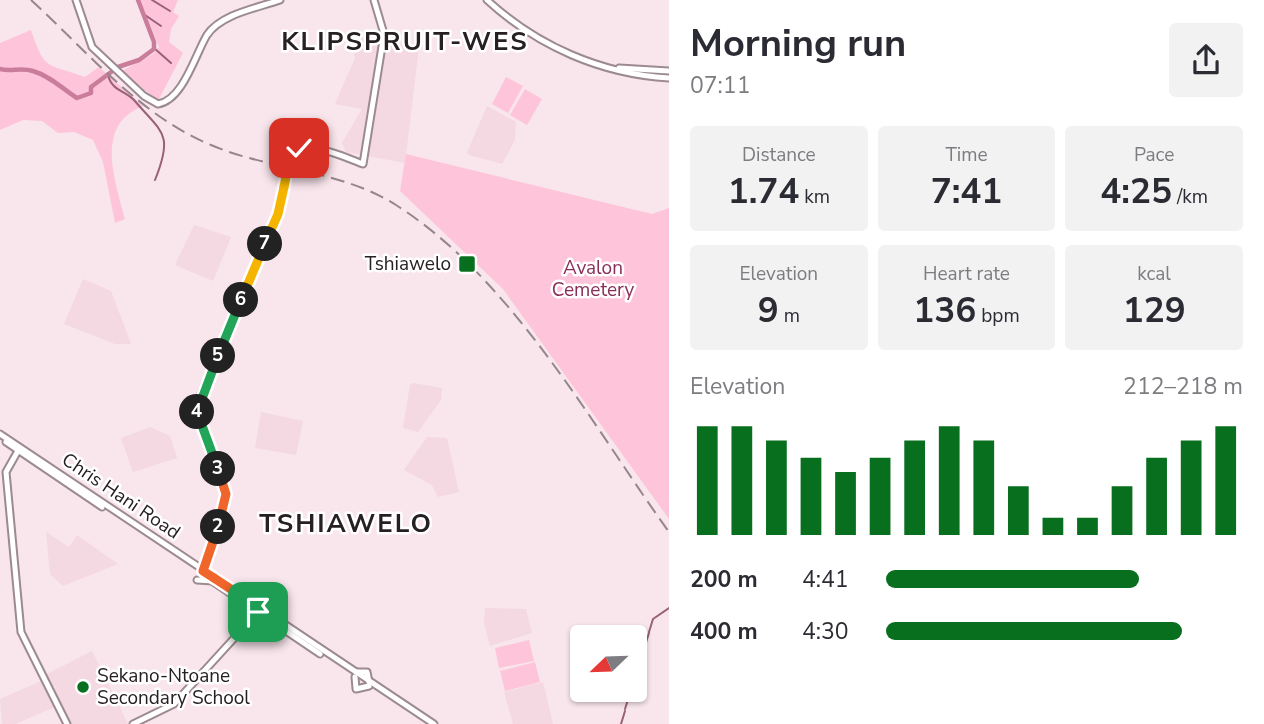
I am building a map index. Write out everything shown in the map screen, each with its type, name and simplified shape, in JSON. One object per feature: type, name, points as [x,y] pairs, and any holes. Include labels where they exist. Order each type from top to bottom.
[{"type":"street","points":[[76,0],[90,44],[152,102],[169,101],[210,31],[228,19],[279,0]]},
{"type":"street","points":[[203,571],[212,550],[226,494],[195,408],[277,216],[289,160],[294,151],[302,148],[331,153],[363,164],[384,32],[374,0]]},
{"type":"street","points":[[487,0],[542,40],[577,57],[609,68],[669,78]]},
{"type":"street","points":[[609,68],[669,71]]},
{"type":"street","name":"Chris Hani Road","points":[[0,436],[19,449]]},
{"type":"street","name":"Chris Hani Road","points":[[0,436],[428,724]]},
{"type":"street","points":[[19,449],[6,470],[21,632],[67,724]]},
{"type":"street","name":"Chris Hani Road","points":[[28,456],[203,571],[355,677],[434,724]]},
{"type":"street","points":[[194,569],[196,581],[213,581]]},
{"type":"street","points":[[133,724],[174,704],[260,611]]},
{"type":"shaded area","points":[[350,36],[419,47],[405,163],[346,152],[342,143],[362,109],[335,104],[355,58]]},
{"type":"shaded area","points":[[487,106],[516,122],[515,140],[502,164],[469,155],[467,152]]},
{"type":"shaded area","points":[[194,225],[231,237],[213,281],[175,265]]},
{"type":"shaded area","points":[[83,279],[111,291],[131,344],[115,344],[64,324]]},
{"type":"shaded area","points":[[410,384],[442,388],[441,400],[418,432],[403,428]]},
{"type":"shaded area","points":[[261,412],[303,421],[296,455],[255,448]]},
{"type":"shaded area","points":[[150,427],[170,436],[177,458],[133,472],[121,438]]},
{"type":"shaded area","points":[[427,437],[447,438],[459,492],[438,497],[432,485],[404,470]]},
{"type":"shaded area","points":[[46,532],[69,547],[77,535],[118,564],[63,586],[50,574]]},
{"type":"shaded area","points":[[485,608],[526,609],[532,633],[490,646],[484,623]]},
{"type":"shaded area","name":"Sekano-Ntoane Secondary School","points":[[92,651],[128,724],[71,724],[53,690],[56,686],[51,687],[45,675]]},
{"type":"shaded area","points":[[41,681],[55,707],[15,724],[2,724],[0,699]]},
{"type":"shaded area","points":[[543,682],[553,724],[513,724],[504,692]]},
{"type":"green space","points":[[140,0],[178,0],[173,12],[179,16],[171,29],[169,42],[183,53],[158,101],[122,71],[153,54],[159,47]]},
{"type":"green space","points":[[31,30],[40,53],[49,64],[85,77],[99,67],[143,106],[128,115],[118,126],[113,140],[113,171],[125,219],[115,223],[103,162],[93,140],[74,132],[58,133],[42,121],[23,120],[0,130],[0,43]]},
{"type":"green space","points":[[506,77],[523,86],[508,113],[492,104]]},
{"type":"green space","points":[[525,89],[542,99],[527,125],[510,115]]},
{"type":"green space","name":"Avalon Cemetery","points":[[406,154],[652,214],[669,208],[669,519],[503,289],[400,191]]},
{"type":"green space","points":[[529,640],[534,661],[499,668],[495,648]]},
{"type":"green space","points":[[535,662],[540,682],[505,691],[500,671]]},
{"type":"waterway","points":[[0,69],[24,69],[39,73],[77,98],[91,93],[91,87],[118,67],[139,60],[154,49],[154,42],[138,0]]},
{"type":"waterway","points":[[152,0],[170,11]]},
{"type":"waterway","points":[[142,13],[161,26]]},
{"type":"waterway","points":[[154,48],[171,63]]},
{"type":"waterway","points":[[108,75],[112,84],[134,100],[162,135],[164,152],[155,180]]},
{"type":"waterway","points":[[649,632],[653,619],[669,608]]},
{"type":"waterway","points":[[625,709],[627,702]]},
{"type":"waterway","points":[[621,724],[625,711]]},
{"type":"railway","points":[[31,0],[115,81],[185,133],[234,154],[352,184],[396,205],[438,236],[513,312],[578,400],[669,532]]},
{"type":"place","name":"Tshiawelo","points":[[467,264]]},
{"type":"place","name":"Sekano-Ntoane Secondary School","points":[[83,687]]},
{"type":"district","name":"KLIPSPRUIT-WES","points":[[405,41]]},
{"type":"district","name":"TSHIAWELO","points":[[346,523]]},
{"type":"route","points":[[258,612],[261,609],[203,571],[208,564],[226,494],[195,408],[277,216],[292,152],[299,148]]}]
